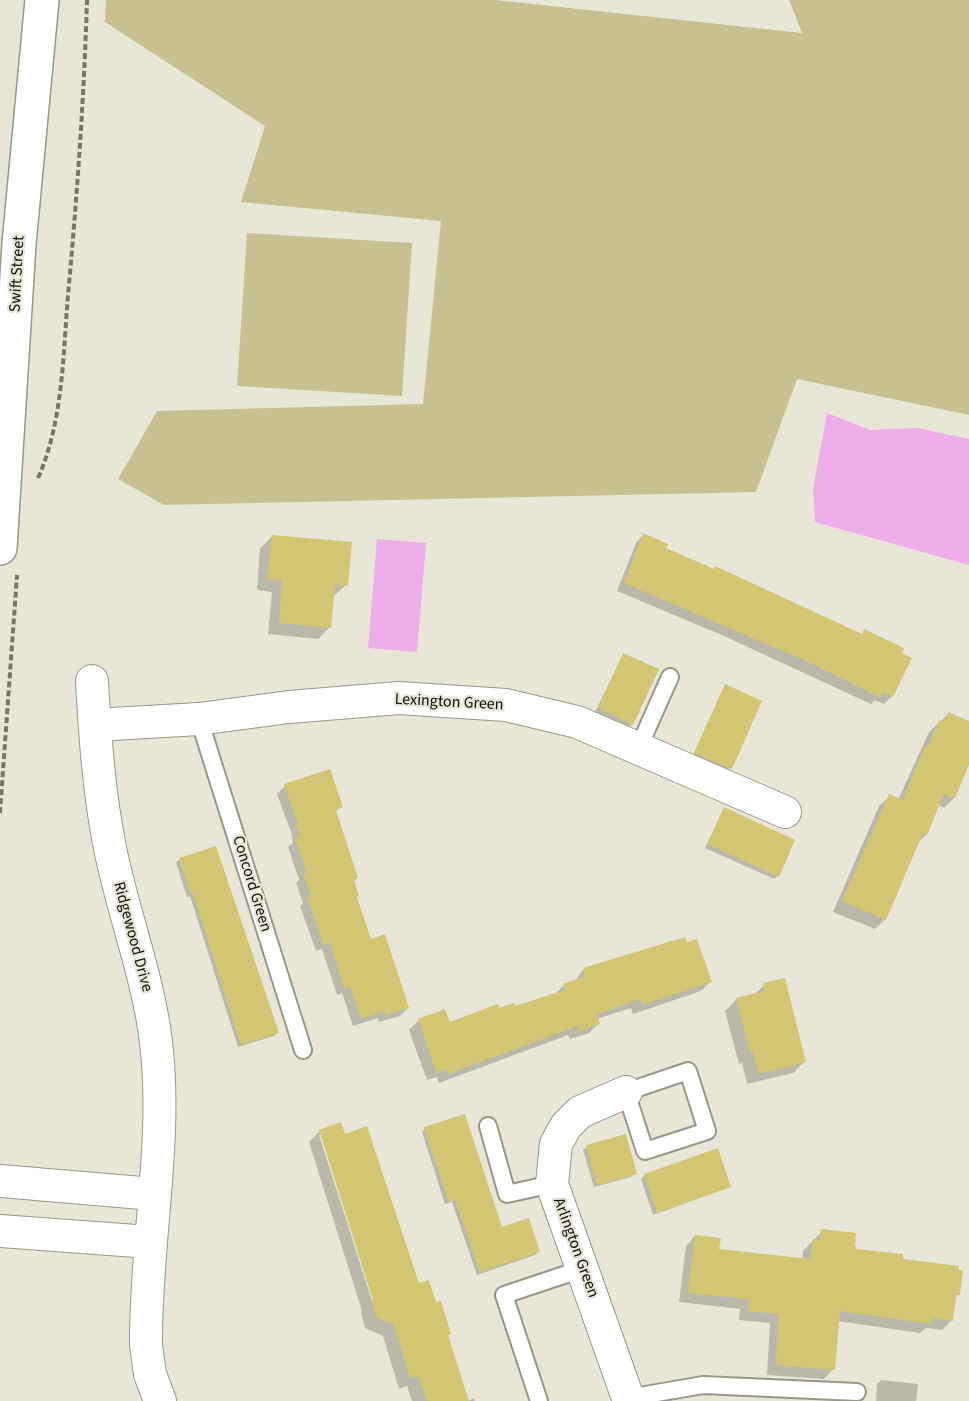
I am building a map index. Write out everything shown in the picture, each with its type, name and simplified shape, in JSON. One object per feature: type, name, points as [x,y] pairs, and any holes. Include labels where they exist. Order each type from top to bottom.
[{"type":"street","name":"Swift Street","points":[[9,559],[9,244],[42,0]]},
{"type":"street","name":"Ridgewood Drive","points":[[92,681],[110,848],[148,999],[159,1081],[146,1345],[150,1374],[160,1401]]},
{"type":"street","name":"Lexington Green","points":[[95,725],[199,718],[290,707],[399,698],[506,705],[577,722],[785,812]]},
{"type":"street","name":"Arlington Green","points":[[626,1092],[580,1112],[566,1126],[556,1144],[552,1184],[629,1399]]},
{"type":"street","points":[[0,1181],[154,1194]]},
{"type":"street","points":[[0,1231],[150,1242]]},
{"type":"lane","points":[[638,749],[670,676]]},
{"type":"lane","name":"Concord Green","points":[[199,718],[303,1050]]},
{"type":"lane","points":[[688,1071],[707,1131],[645,1151],[626,1092],[688,1071]]},
{"type":"lane","points":[[488,1126],[507,1194],[552,1184]]},
{"type":"lane","points":[[539,1401],[504,1295],[582,1269]]},
{"type":"lane","points":[[629,1399],[703,1385],[857,1392]]},
{"type":"path","points":[[36,481],[50,450],[61,377],[84,109],[87,0]]},
{"type":"path","points":[[0,813],[9,559]]},
{"type":"shaded area","points":[[106,0],[495,0],[802,33],[789,0],[969,0],[969,415],[797,379],[756,492],[164,505],[118,479],[157,411],[423,404],[441,221],[241,202],[265,126],[105,22]]},
{"type":"shaded area","points":[[247,233],[412,243],[402,396],[237,386]]},
{"type":"shaded area","points":[[827,413],[870,430],[917,428],[969,439],[969,565],[815,522],[813,489]]},
{"type":"shaded area","points":[[377,539],[426,543],[417,652],[368,648]]},
{"type":"building","points":[[643,533],[668,544],[666,548],[714,569],[715,566],[862,634],[864,629],[904,648],[902,653],[912,658],[893,697],[883,692],[880,697],[804,660],[624,583]]},
{"type":"building","points":[[272,535],[352,542],[348,586],[335,585],[331,628],[279,623],[282,580],[267,579]]},
{"type":"building","points":[[623,653],[659,669],[633,725],[598,708]]},
{"type":"building","points":[[725,684],[762,701],[732,769],[694,753]]},
{"type":"building","points":[[948,712],[969,721],[969,765],[955,798],[944,794],[927,835],[923,833],[886,920],[842,901],[889,794],[903,800],[925,746],[928,747],[939,720],[944,722]]},
{"type":"building","points":[[330,769],[343,807],[336,810],[358,878],[354,880],[359,896],[357,897],[371,939],[385,934],[409,1008],[387,1015],[385,1011],[361,1019],[350,986],[344,988],[330,943],[324,945],[307,897],[311,895],[303,874],[307,872],[295,838],[301,836],[284,784]]},
{"type":"building","points":[[724,807],[795,840],[779,877],[707,844]]},
{"type":"building","points":[[216,846],[279,1033],[241,1045],[193,893],[191,894],[179,858]]},
{"type":"building","points":[[685,937],[687,942],[697,939],[712,982],[642,1005],[640,999],[597,1014],[600,1024],[579,1031],[577,1026],[448,1074],[446,1069],[436,1072],[418,1019],[445,1009],[450,1022],[498,1004],[499,1008],[514,1003],[515,1006],[565,990],[563,984],[585,976],[583,968]]},
{"type":"building","points":[[785,978],[806,1062],[759,1074],[753,1052],[750,1053],[736,998],[764,991],[763,983]]},
{"type":"building","points":[[465,1114],[502,1227],[529,1218],[540,1252],[480,1272],[455,1200],[449,1202],[424,1127]]},
{"type":"building","points":[[341,1122],[345,1134],[367,1126],[419,1283],[429,1280],[436,1302],[441,1301],[451,1334],[448,1335],[469,1401],[427,1401],[418,1376],[410,1378],[394,1325],[376,1317],[371,1300],[373,1300],[319,1130]]},
{"type":"building","points":[[626,1134],[637,1174],[597,1185],[586,1145]]},
{"type":"building","points":[[718,1148],[731,1187],[657,1213],[644,1174]]},
{"type":"building","points":[[821,1229],[856,1233],[855,1246],[857,1249],[903,1254],[903,1259],[959,1266],[959,1270],[963,1270],[960,1295],[956,1295],[953,1321],[932,1318],[931,1324],[840,1311],[835,1370],[776,1365],[779,1314],[748,1311],[749,1299],[688,1293],[695,1235],[721,1238],[719,1249],[810,1259],[813,1239],[820,1240]]}]
